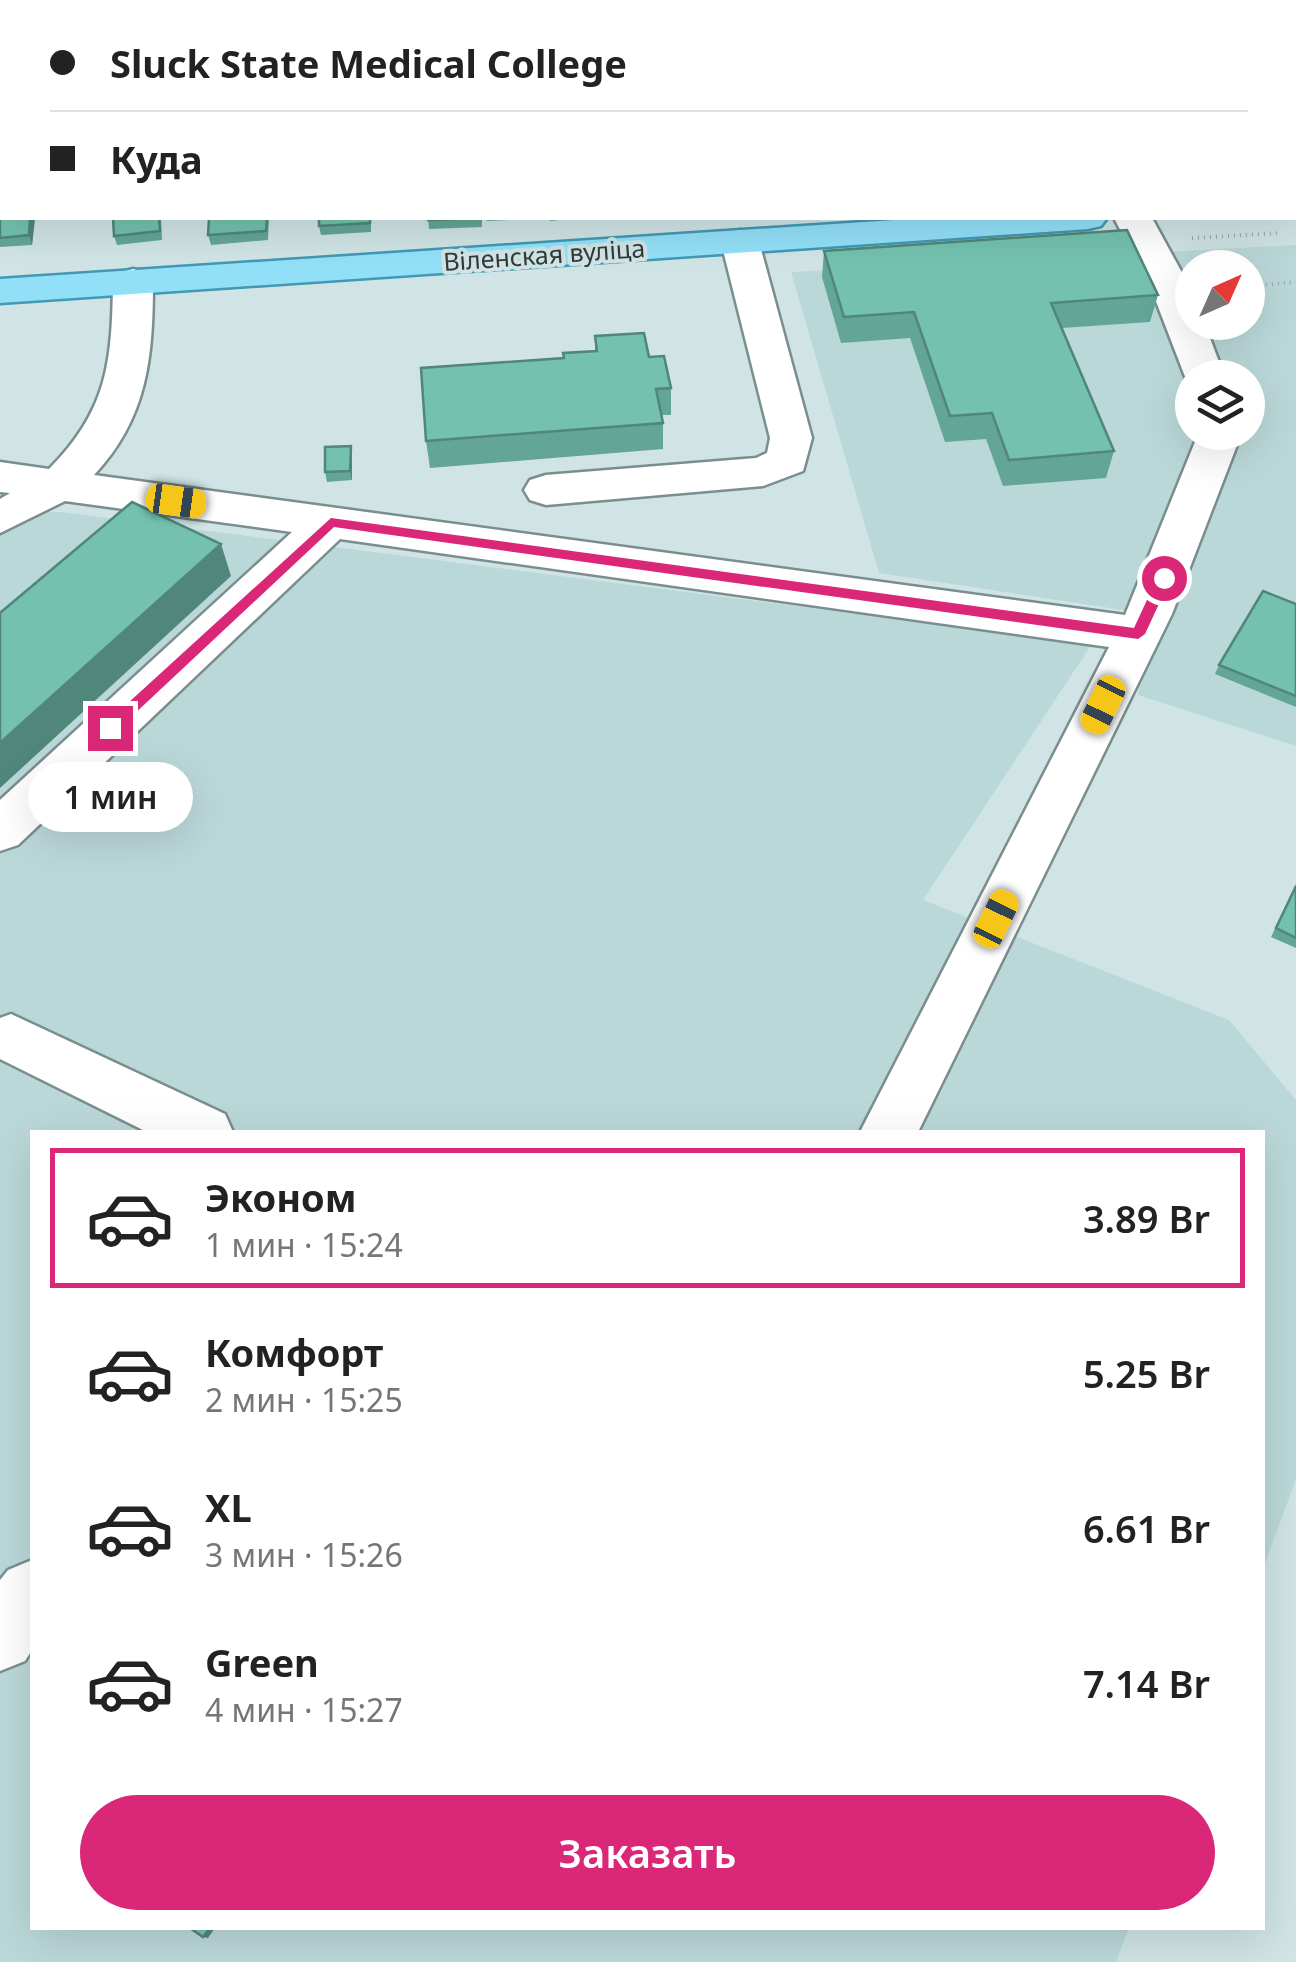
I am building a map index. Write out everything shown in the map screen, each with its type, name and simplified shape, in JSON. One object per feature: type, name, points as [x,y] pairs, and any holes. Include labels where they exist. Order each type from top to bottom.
[{"type":"main road","name":"Віленская вуліца","points":[[0,291],[1025,220]]},
{"type":"street","points":[[1134,220],[1172,291],[1197,360]]},
{"type":"street","points":[[546,490],[763,472],[788,461],[790,438],[740,242]]},
{"type":"street","points":[[0,518],[59,485],[94,448],[122,394],[133,354],[134,281]]},
{"type":"street","points":[[890,1130],[1138,634],[1214,450]]},
{"type":"street","points":[[0,477],[1138,634]]},
{"type":"street","points":[[0,831],[331,522]]},
{"type":"street","points":[[11,1038],[200,1130]]},
{"type":"street","points":[[0,1636],[30,1597]]},
{"type":"path","points":[[1178,239],[1296,232]]},
{"type":"path","points":[[1265,285],[1296,282]]},
{"type":"shaded area","points":[[1296,245],[1296,746],[1138,695],[1149,614],[879,573],[791,272],[1175,251],[1175,340],[1265,340],[1265,250],[1202,250]]},
{"type":"shaded area","points":[[0,511],[61,512],[1092,644],[923,900],[1229,1020],[1296,1100],[1296,1479],[1265,1564],[1265,1130],[30,1130],[30,1930],[1128,1930],[1116,1962],[0,1962]]},
{"type":"building","points":[[0,220],[30,220],[29,235],[0,238]]},
{"type":"building","points":[[113,220],[159,220],[160,231],[114,236]]},
{"type":"building","points":[[209,220],[267,220],[266,231],[208,235]]},
{"type":"building","points":[[319,220],[370,220],[370,223],[319,226]]},
{"type":"building","points":[[1127,230],[1158,295],[1051,303],[1114,451],[1009,460],[992,413],[950,416],[914,312],[844,317],[824,251]]},
{"type":"building","points":[[644,333],[649,357],[664,356],[671,388],[656,389],[663,423],[426,441],[421,368],[564,358],[563,353],[597,351],[595,336]]},
{"type":"building","points":[[351,446],[350,471],[325,472],[325,447]]},
{"type":"building","points":[[132,502],[221,544],[0,743],[0,613]]},
{"type":"building","points":[[1263,591],[1296,604],[1296,696],[1219,665]]},
{"type":"building","points":[[1296,886],[1296,938],[1276,928]]},
{"type":"route","points":[[110,728],[331,522],[1138,634],[1164,578]]}]
